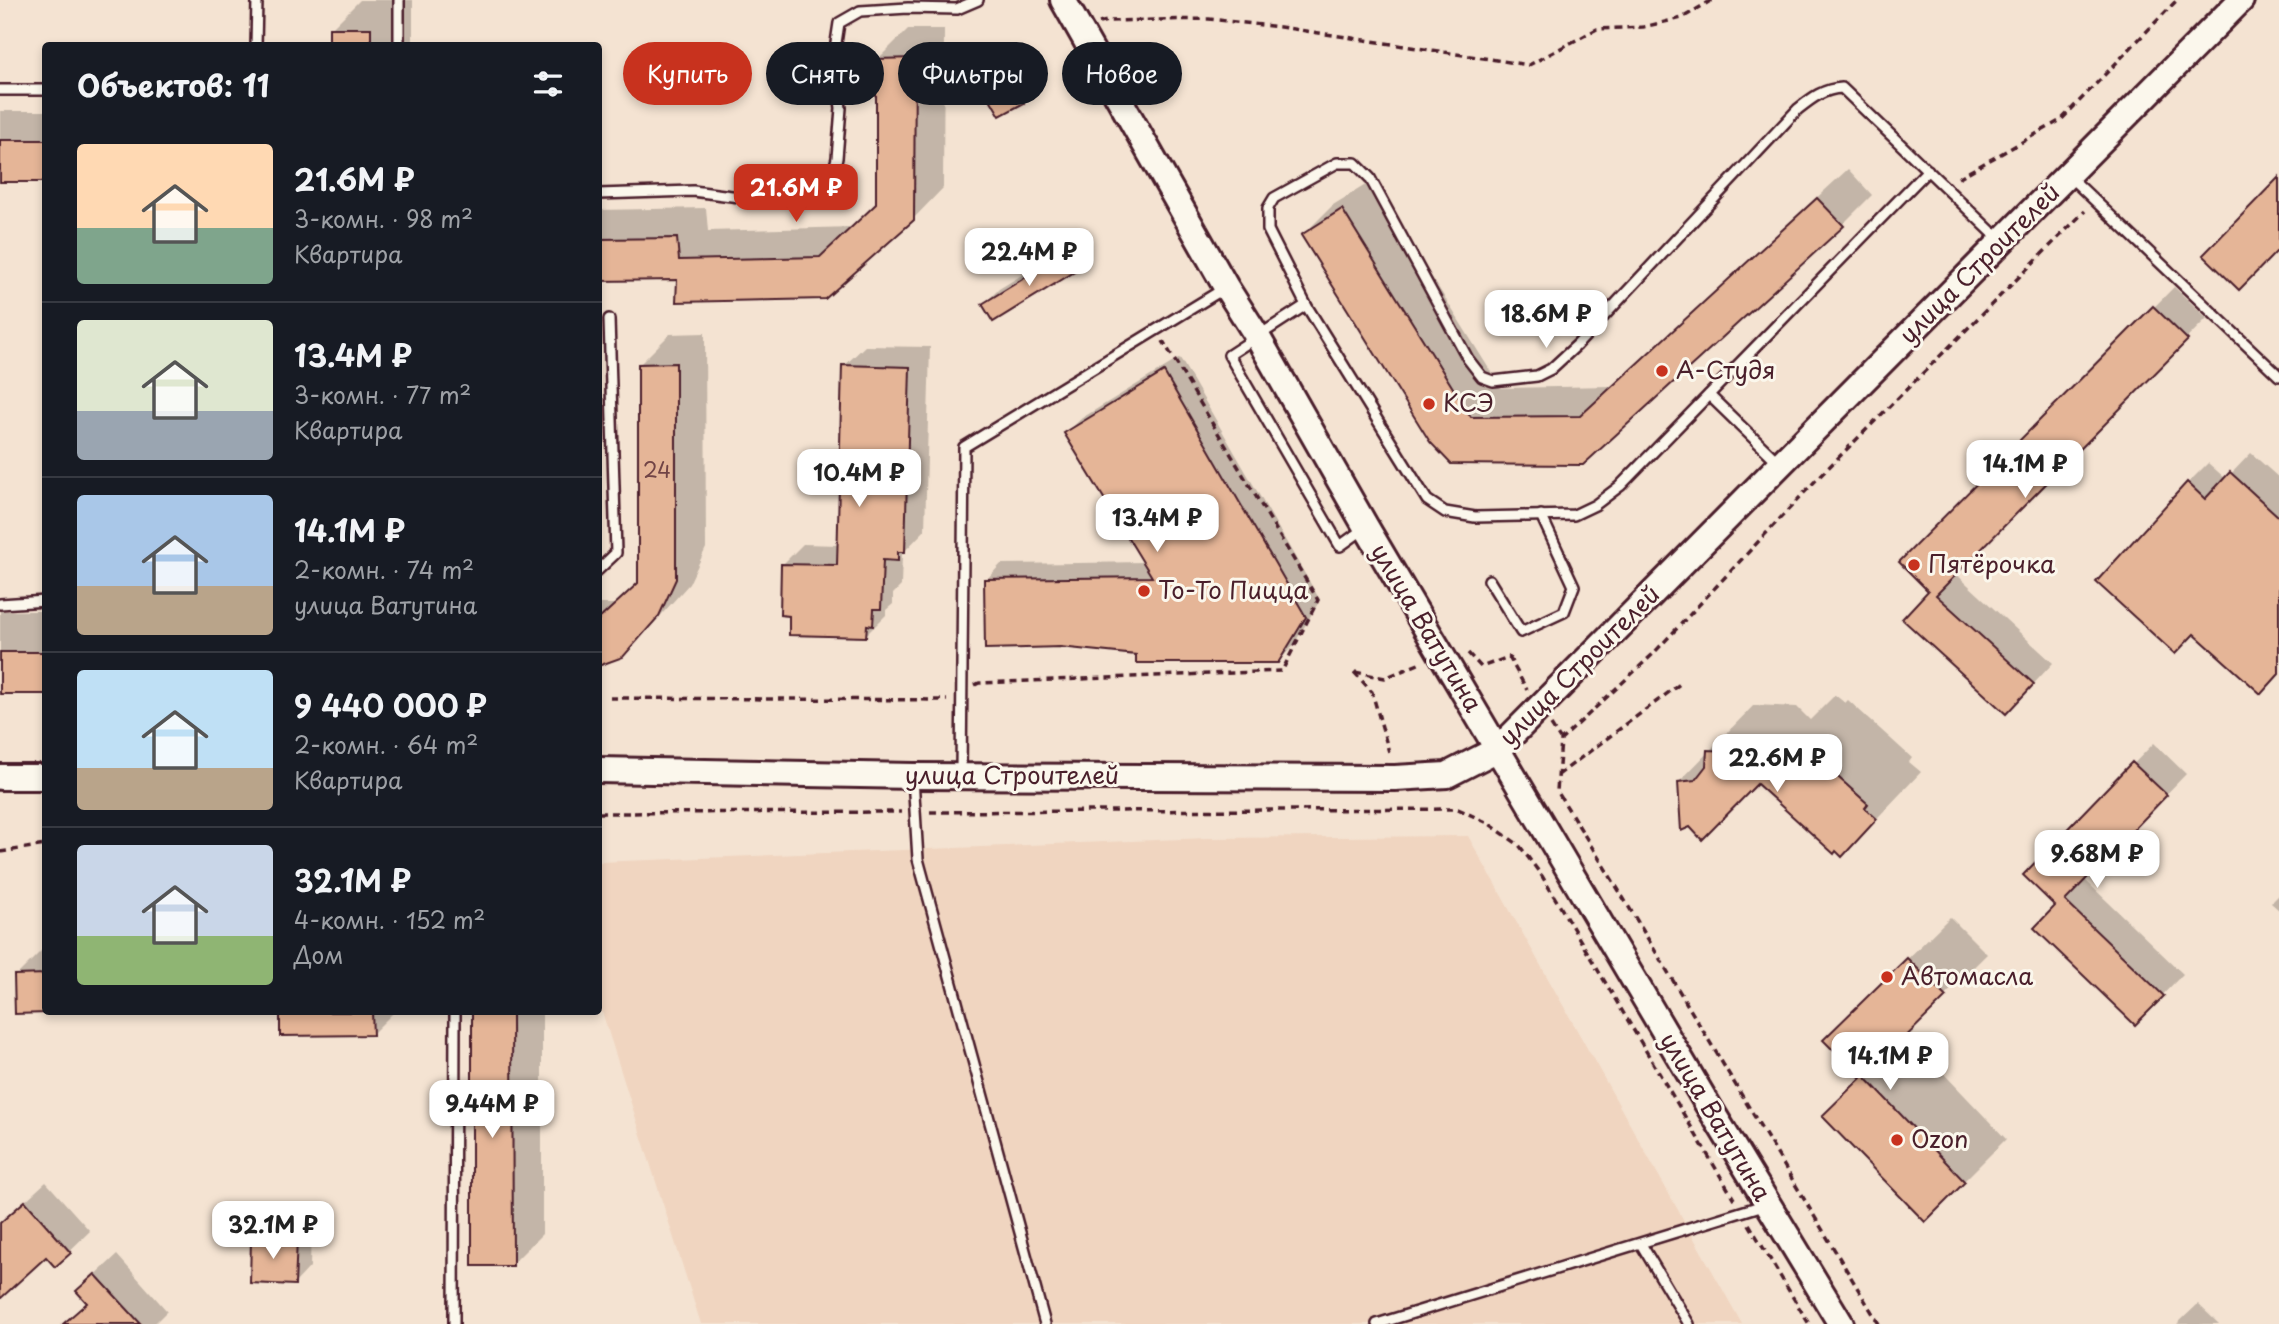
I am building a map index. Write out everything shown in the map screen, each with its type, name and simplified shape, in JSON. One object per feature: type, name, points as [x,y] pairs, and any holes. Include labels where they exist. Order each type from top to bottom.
[{"type":"street","name":"улица Ватутина","points":[[1063,0],[1366,527],[1767,1204],[1841,1324]]},
{"type":"street","name":"улица Строителей","points":[[602,770],[913,776],[1395,778],[1447,775],[1497,749],[2241,0]]},
{"type":"street","points":[[0,777],[42,777]]},
{"type":"lane","points":[[256,42],[257,0]]},
{"type":"lane","points":[[399,0],[399,42]]},
{"type":"lane","points":[[602,194],[693,191],[770,201],[805,201],[830,185],[836,158],[841,108],[834,56],[839,23],[860,11],[957,9],[978,0]]},
{"type":"lane","points":[[1928,170],[1620,486],[1595,505],[1574,515],[1475,517],[1445,512],[1427,500],[1306,305],[1268,230],[1268,208],[1274,198],[1337,163],[1355,163],[1370,178],[1468,359],[1482,377],[1493,381],[1537,376],[1552,369],[1577,345],[1798,110],[1818,93],[1842,88],[1928,170],[2001,242]]},
{"type":"lane","points":[[0,90],[42,89]]},
{"type":"lane","points":[[2068,175],[2279,376]]},
{"type":"lane","points":[[961,776],[964,447],[1226,287]]},
{"type":"lane","points":[[1306,305],[1229,355],[1340,546],[1366,527]]},
{"type":"lane","points":[[602,566],[616,553],[609,319]]},
{"type":"lane","points":[[1709,395],[1781,464]]},
{"type":"lane","points":[[1489,580],[1521,632],[1564,612],[1574,586],[1541,515]]},
{"type":"lane","points":[[0,604],[42,601]]},
{"type":"lane","points":[[913,776],[918,859],[1045,1324]]},
{"type":"lane","points":[[454,1324],[455,1015]]},
{"type":"lane","points":[[1377,1324],[1767,1204]]},
{"type":"lane","points":[[1641,1244],[1689,1324]]},
{"type":"path","points":[[1080,29],[1107,21],[1209,19],[1371,39],[1529,65],[1597,29],[1643,27],[1682,18],[1712,0]]},
{"type":"path","points":[[1944,186],[2061,120],[2178,0]]},
{"type":"path","points":[[1561,740],[1652,655],[1819,477],[2094,201]]},
{"type":"path","points":[[610,698],[945,700],[960,695],[979,682],[1282,671],[1318,600],[1156,330]]},
{"type":"path","points":[[1465,650],[1481,667],[1509,657],[1523,684],[1561,740],[1557,790],[1879,1324]]},
{"type":"path","points":[[1390,752],[1372,692],[1354,672],[1385,678],[1423,663]]},
{"type":"path","points":[[1558,775],[1681,684]]},
{"type":"path","points":[[602,813],[1458,809],[1488,822],[1519,845],[1542,876],[1809,1324]]},
{"type":"path","points":[[0,852],[42,846]]},
{"type":"shaded area","points":[[1468,836],[1742,1324],[701,1324],[602,1011],[602,862],[1208,838]]},
{"type":"building","points":[[329,28],[371,28],[371,42],[329,42]]},
{"type":"building","points":[[898,58],[898,105],[915,105],[914,220],[825,299],[676,302],[677,280],[602,281],[602,239],[677,238],[679,260],[820,257],[876,204],[876,105],[884,105],[884,59]]},
{"type":"building","points":[[994,105],[1020,105],[1000,116]]},
{"type":"building","points":[[0,140],[42,140],[42,182],[0,182]]},
{"type":"building","points":[[2279,177],[2279,249],[2239,290],[2203,255]]},
{"type":"building","points":[[1817,198],[1844,226],[1583,465],[1451,464],[1430,442],[1301,235],[1342,209],[1471,417],[1580,416]]},
{"type":"building","points":[[1065,253],[1076,271],[993,322],[982,304]]},
{"type":"building","points":[[2153,306],[2188,340],[1936,595],[2034,684],[2006,714],[1902,619],[1928,591],[1899,562]]},
{"type":"building","points":[[676,363],[676,579],[659,616],[623,657],[602,665],[602,616],[638,583],[638,364]]},
{"type":"building","points":[[842,365],[910,367],[905,552],[898,552],[898,561],[883,560],[881,609],[874,609],[873,626],[867,625],[866,637],[789,635],[789,616],[780,615],[781,564],[837,565]]},
{"type":"building","points":[[1164,372],[1306,617],[1278,663],[1136,663],[1136,655],[1060,647],[985,649],[984,579],[1152,577],[1064,433]]},
{"type":"building","points":[[2230,472],[2279,517],[2279,674],[2261,694],[2194,634],[2175,654],[2096,582],[2187,482],[2205,499]]},
{"type":"building","points":[[0,652],[42,652],[42,694],[0,694]]},
{"type":"building","points":[[1788,739],[1798,748],[1801,744],[1868,804],[1865,808],[1877,819],[1842,857],[1836,851],[1834,854],[1757,784],[1702,840],[1690,827],[1681,831],[1678,782],[1695,780],[1706,766],[1707,750],[1751,752],[1764,765]]},
{"type":"building","points":[[2132,762],[2167,795],[2065,901],[2164,996],[2135,1025],[2034,928],[2055,906],[2023,875]]},
{"type":"building","points":[[1907,958],[1946,997],[1865,1077],[1965,1182],[1925,1222],[1822,1116],[1861,1078],[1823,1040]]},
{"type":"building","points":[[42,974],[42,1013],[15,1014],[14,975]]},
{"type":"building","points":[[280,1015],[372,1015],[373,1035],[280,1036]]},
{"type":"building","points":[[472,1015],[512,1015],[513,1266],[472,1266]]},
{"type":"building","points":[[25,1201],[71,1253],[55,1267],[46,1257],[0,1299],[0,1223]]},
{"type":"building","points":[[251,1238],[297,1239],[295,1285],[250,1283]]},
{"type":"building","points":[[95,1274],[141,1324],[63,1324],[87,1303],[76,1291]]},
{"type":"place","name":"А-Студя","points":[[1662,371]]},
{"type":"place","name":"КСЭ","points":[[1429,404]]},
{"type":"place","name":"Пятёрочка","points":[[1914,565]]},
{"type":"place","name":"То-То Пицца","points":[[1144,591]]},
{"type":"place","name":"Автомасла","points":[[1887,977]]},
{"type":"place","name":"Ozon","points":[[1897,1140]]}]
